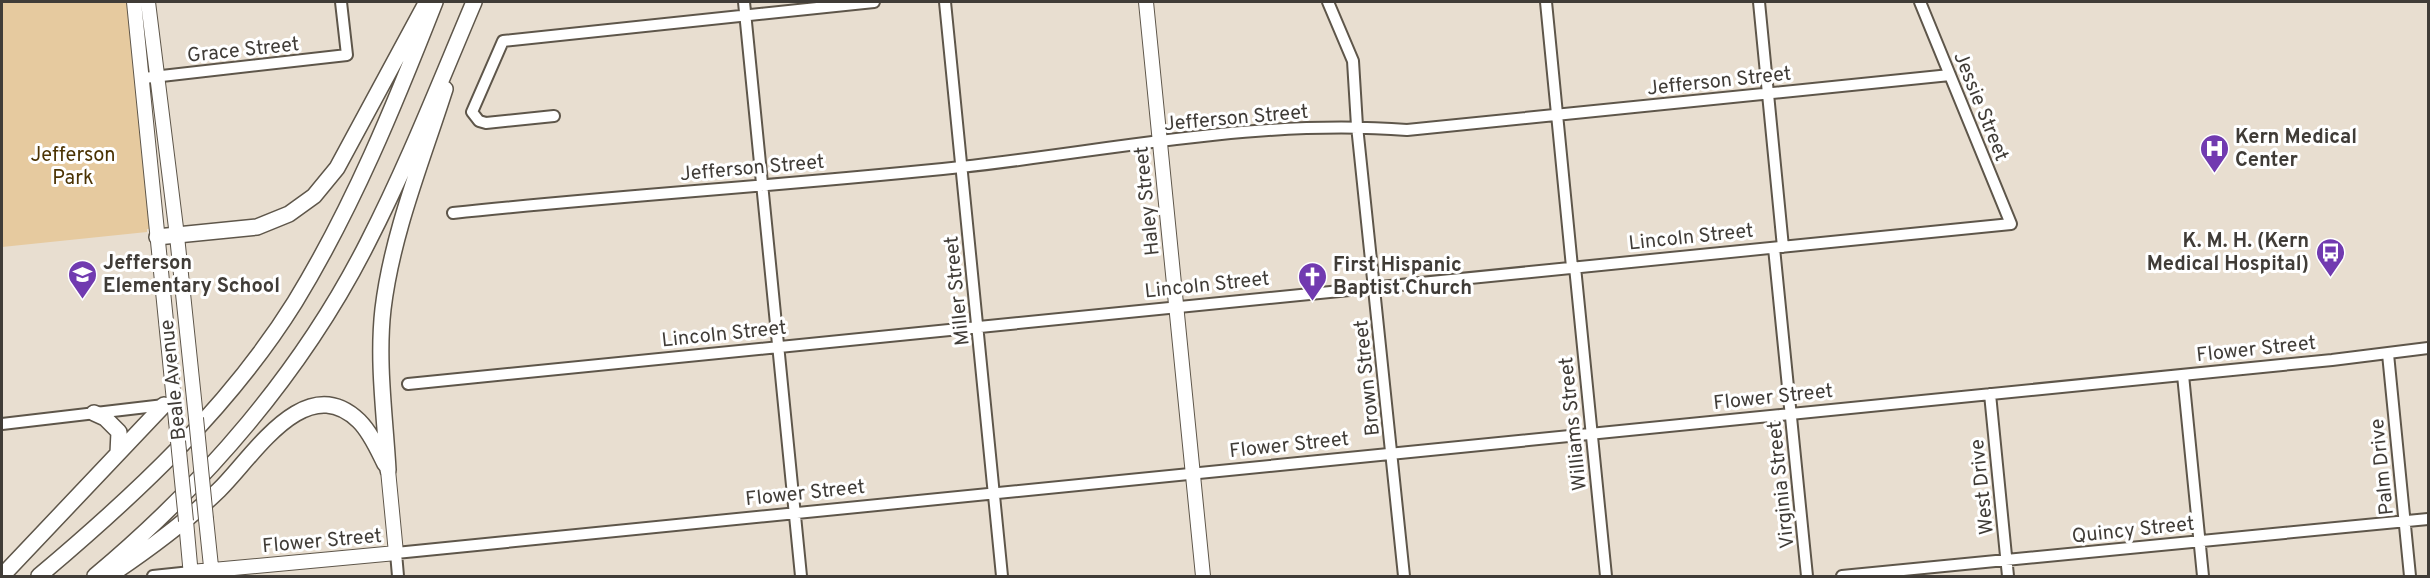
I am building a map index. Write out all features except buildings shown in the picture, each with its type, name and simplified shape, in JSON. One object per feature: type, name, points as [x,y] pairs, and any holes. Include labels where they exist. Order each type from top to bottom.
[{"type":"highway","points":[[157,237],[257,227],[289,214],[314,196],[337,168],[427,2]]},
{"type":"highway","points":[[39,576],[147,480],[211,413],[294,302],[332,236],[369,161],[435,2]]},
{"type":"highway","points":[[388,470],[382,362],[384,302],[400,234],[472,4]]},
{"type":"highway","points":[[95,576],[115,560],[223,454],[269,397],[322,324],[368,244],[472,4]]},
{"type":"highway","points":[[2,576],[118,453],[169,404]]},
{"type":"highway","points":[[108,576],[159,543],[184,522],[221,488],[281,423],[295,413],[308,408],[334,407],[349,412],[370,436],[388,470]]},
{"type":"highway","points":[[94,413],[105,418],[119,432],[118,453]]},
{"type":"main road","name":"Beale Avenue","points":[[134,2],[150,77],[177,236],[212,573]]},
{"type":"main road","name":"Beale Avenue","points":[[148,2],[157,237],[169,404],[176,421],[191,574]]},
{"type":"main road","name":"Haley Street","points":[[1146,2],[1203,576]]},
{"type":"main road","points":[[169,404],[194,400]]},
{"type":"main road","points":[[388,470],[396,553]]},
{"type":"main road","name":"Flower Street","points":[[191,574],[396,553]]},
{"type":"street","name":"Grace Street","points":[[150,77],[347,55],[341,2]]},
{"type":"street","points":[[744,2],[801,576]]},
{"type":"street","points":[[554,116],[486,123],[474,116],[472,112],[503,41],[874,2]]},
{"type":"street","name":"Miller Street","points":[[945,2],[1002,576]]},
{"type":"street","name":"Brown Street","points":[[1328,2],[1353,61],[1357,126],[1404,576]]},
{"type":"street","name":"Williams Street","points":[[1546,2],[1606,576]]},
{"type":"street","name":"Virginia Street","points":[[1759,2],[1768,93],[1791,414],[1807,576]]},
{"type":"street","name":"Jessie Street","points":[[1920,2],[2011,225]]},
{"type":"street","name":"Jefferson Street","points":[[453,213],[962,167],[1160,141],[1292,129],[1357,126],[1407,130],[1950,75]]},
{"type":"street","name":"Lincoln Street","points":[[408,384],[2011,225]]},
{"type":"street","name":"Flower Street","points":[[396,553],[2183,375],[2428,348]]},
{"type":"street","name":"Palm Drive","points":[[2388,354],[2410,576]]},
{"type":"street","points":[[2183,375],[2203,576]]},
{"type":"street","name":"West Drive","points":[[1990,394],[2008,576]]},
{"type":"street","points":[[2,424],[169,404]]},
{"type":"street","name":"Quincy Street","points":[[1842,576],[2428,519]]},
{"type":"street","points":[[396,553],[398,576]]},
{"type":"street","name":"Flower Street","points":[[153,576],[191,574]]},
{"type":"green space","name":"Jefferson Park","points":[[2,2],[128,2],[150,229],[147,229],[147,232],[2,247]]},
{"type":"place","name":"Kern Medical Center","points":[[2214,174]]},
{"type":"place","name":"K. M. H. (Kern Medical Hospital)","points":[[2330,278]]},
{"type":"place","name":"Jefferson Elementary School","points":[[82,300]]},
{"type":"place","name":"First Hispanic Baptist Church","points":[[1312,302]]}]
